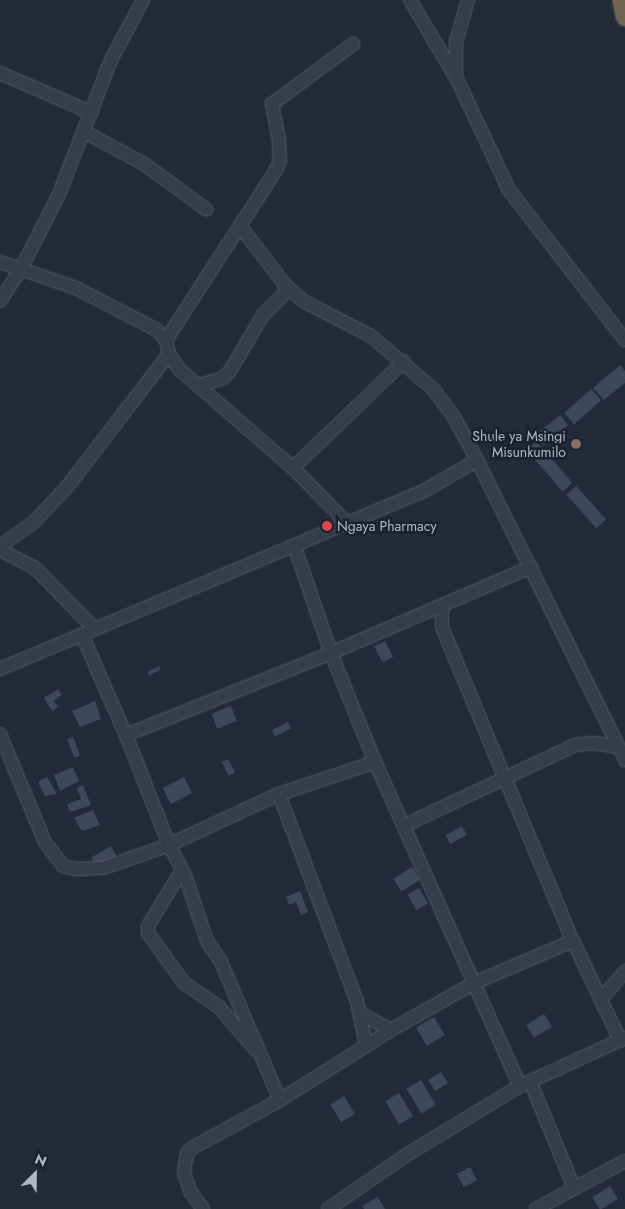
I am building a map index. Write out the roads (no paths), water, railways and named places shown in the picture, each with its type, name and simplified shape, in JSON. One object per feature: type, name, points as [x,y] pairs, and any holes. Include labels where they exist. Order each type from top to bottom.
[{"type":"highway","points":[[622,0],[625,16]]},
{"type":"street","points":[[0,301],[22,267],[85,132],[111,60],[143,0]]},
{"type":"street","points":[[457,79],[456,42],[468,0]]},
{"type":"street","points":[[416,2],[457,79],[509,190],[625,340]]},
{"type":"street","points":[[166,340],[280,161],[272,104],[353,44]]},
{"type":"street","points":[[0,73],[92,113]]},
{"type":"street","points":[[85,132],[144,164],[206,209]]},
{"type":"street","points":[[240,226],[289,289],[303,301],[371,336],[404,361],[434,388],[478,460],[625,760]]},
{"type":"street","points":[[0,262],[22,267],[76,288],[156,330],[166,340],[169,354],[179,369],[293,468],[348,524]]},
{"type":"street","points":[[198,386],[223,378],[230,372],[263,315],[289,289]]},
{"type":"street","points":[[0,546],[33,523],[67,487],[169,354]]},
{"type":"street","points":[[293,468],[404,361]]},
{"type":"street","points":[[0,669],[295,548],[449,480],[478,460]]},
{"type":"street","points":[[295,548],[331,653],[375,762],[474,983],[525,1084],[574,1188]]},
{"type":"street","points":[[0,550],[34,567],[95,629]]},
{"type":"street","points":[[126,734],[331,653],[531,566]]},
{"type":"street","points":[[328,1209],[408,1154],[525,1084],[622,1039],[573,942],[442,627],[442,606]]},
{"type":"street","points":[[422,614],[442,627]]},
{"type":"street","points":[[82,635],[126,734],[169,845],[182,870],[207,941],[221,962],[280,1100]]},
{"type":"street","points":[[0,734],[45,842],[63,866],[104,868],[169,845],[279,794],[375,762]]},
{"type":"street","points":[[403,826],[575,745],[594,743],[618,747]]},
{"type":"street","points":[[279,794],[361,1014],[366,1046]]},
{"type":"street","points":[[182,870],[148,926],[148,933],[184,983],[219,1007],[232,1025],[260,1054]]},
{"type":"street","points":[[203,1209],[190,1191],[184,1172],[189,1150],[280,1100],[391,1030],[474,983],[573,942]]},
{"type":"street","points":[[601,999],[625,971]]},
{"type":"street","points":[[361,1014],[391,1030]]},
{"type":"street","points":[[536,1209],[625,1161]]},
{"type":"place","name":"Shule ya Msingi Misunkumilo","points":[[576,444]]},
{"type":"place","name":"Ngaya Pharmacy","points":[[327,526]]}]
